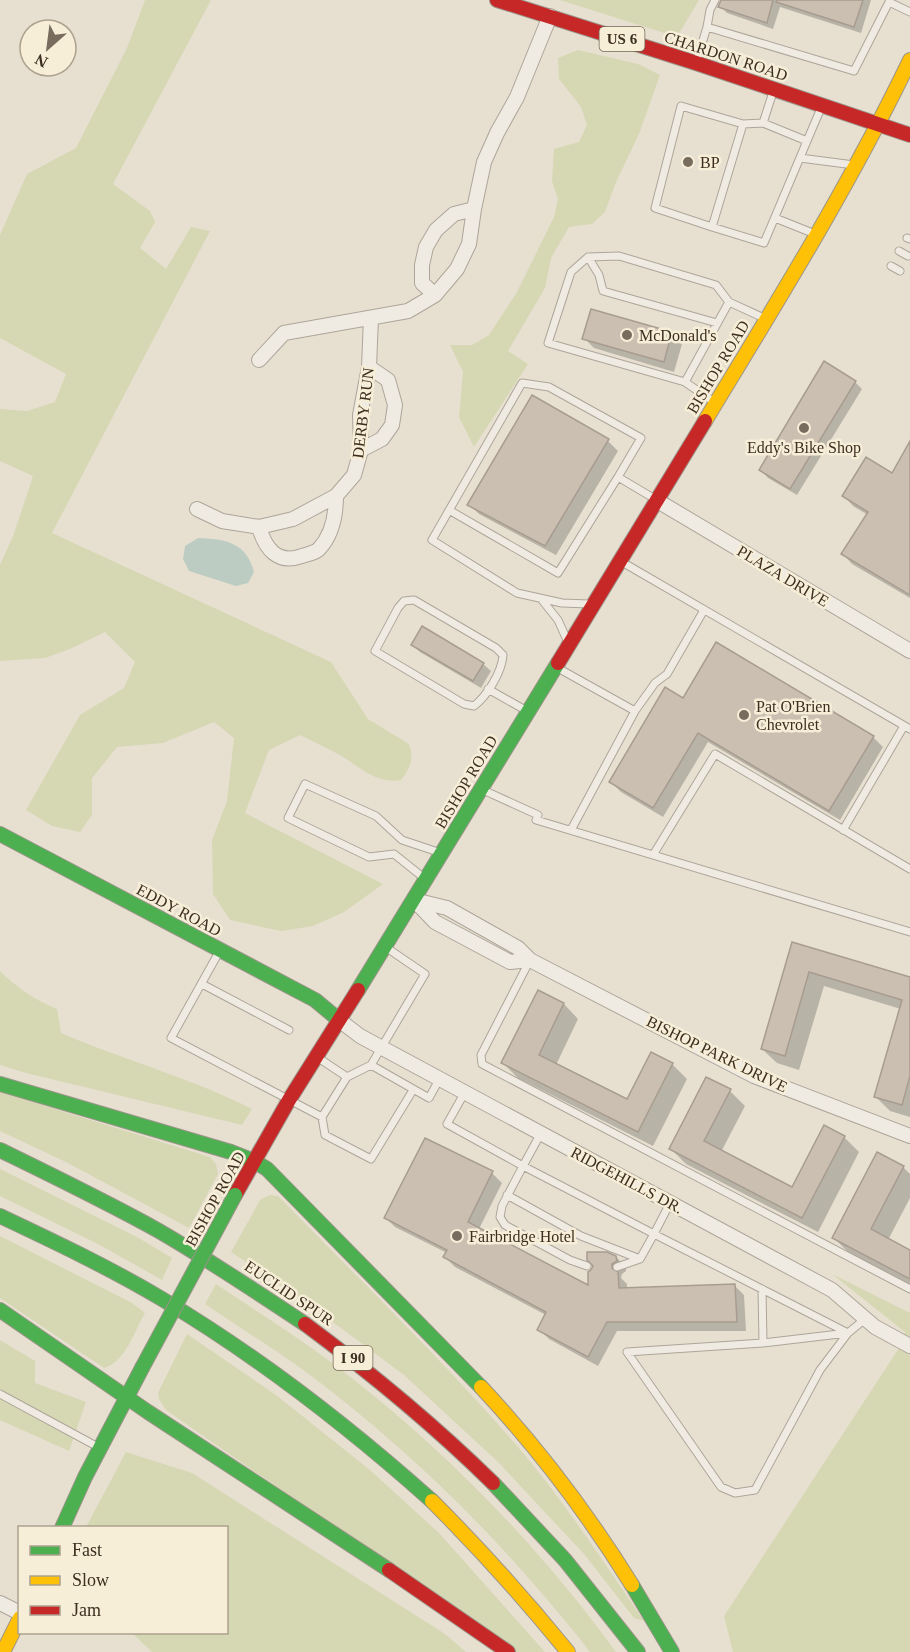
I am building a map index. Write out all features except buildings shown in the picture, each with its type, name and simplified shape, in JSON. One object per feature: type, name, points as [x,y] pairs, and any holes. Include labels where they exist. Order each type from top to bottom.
[{"type":"main road","name":"CHARDON ROAD","points":[[496,0],[696,63],[910,135]]},
{"type":"main road","name":"BISHOP ROAD","points":[[62,1526],[99,1448],[235,1195],[289,1100],[414,900],[818,235],[908,70]]},
{"type":"main road","name":"EDDY ROAD","points":[[0,834],[315,1000],[339,1020]]},
{"type":"main road","points":[[0,1084],[231,1152],[267,1169],[458,1364],[525,1437],[612,1552],[672,1652]]},
{"type":"main road","name":"EUCLID SPUR","points":[[0,1150],[79,1188],[209,1259],[291,1312],[370,1371],[441,1432],[511,1500],[576,1573],[638,1652]]},
{"type":"main road","points":[[0,1216],[159,1298],[237,1346],[317,1404],[394,1467],[438,1508],[506,1578],[568,1652]]},
{"type":"main road","points":[[0,1310],[126,1398],[355,1547],[508,1652]]},
{"type":"main road","points":[[3,1652],[18,1622]]},
{"type":"street","points":[[259,360],[284,333],[408,311],[435,295],[457,268],[469,244],[484,162],[517,97],[550,16]]},
{"type":"street","points":[[435,295],[422,283],[422,265],[426,247],[436,230],[454,214],[474,209]]},
{"type":"street","name":"DERBY RUN","points":[[197,509],[222,521],[259,527],[293,519],[336,496],[354,475],[361,450],[360,416],[369,367],[371,318]]},
{"type":"street","points":[[361,450],[382,439],[392,425],[395,405],[388,380],[369,367]]},
{"type":"street","points":[[259,527],[264,543],[275,555],[293,559],[318,551],[331,530],[336,512],[336,496]]},
{"type":"street","name":"PLAZA DRIVE","points":[[656,500],[910,651]]},
{"type":"street","name":"BISHOP PARK DRIVE","points":[[414,900],[435,922],[510,962],[530,960],[754,1076],[910,1137]]},
{"type":"street","name":"RIDGEHILLS DR.","points":[[339,1020],[360,1036],[832,1290],[875,1327],[910,1346]]},
{"type":"street","points":[[0,1603],[18,1612]]},
{"type":"lane","points":[[696,63],[710,10],[715,0]]},
{"type":"lane","points":[[707,27],[854,71],[889,1],[910,12]]},
{"type":"lane","points":[[763,123],[774,90]]},
{"type":"lane","points":[[807,141],[763,123],[743,123],[681,106],[656,208],[764,243],[775,218],[822,105]]},
{"type":"lane","points":[[712,227],[743,123]]},
{"type":"lane","points":[[800,158],[856,165]]},
{"type":"lane","points":[[775,218],[818,235]]},
{"type":"lane","points":[[899,251],[908,256]]},
{"type":"lane","points":[[715,404],[685,382],[549,343],[571,272],[588,257],[619,256],[716,285],[729,302],[766,319]]},
{"type":"lane","points":[[588,257],[598,275],[603,291],[717,323]]},
{"type":"lane","points":[[891,266],[900,271]]},
{"type":"lane","points":[[685,382],[729,302]]},
{"type":"lane","points":[[449,510],[558,573],[641,438],[549,387],[522,383],[449,510],[432,540],[517,593],[562,603],[593,604]]},
{"type":"lane","points":[[618,477],[656,500]]},
{"type":"lane","points":[[620,561],[907,728],[843,830]]},
{"type":"lane","points":[[414,600],[496,648],[503,655],[502,664],[488,688],[474,706],[464,704],[375,651],[398,608],[404,602],[414,600]]},
{"type":"lane","points":[[542,600],[558,620],[569,644]]},
{"type":"lane","points":[[571,830],[635,711],[655,683],[666,674],[704,610]]},
{"type":"lane","points":[[555,667],[635,711]]},
{"type":"lane","points":[[488,688],[528,712]]},
{"type":"lane","points":[[653,855],[715,754],[910,869]]},
{"type":"lane","points":[[426,879],[394,854],[369,858],[288,818],[305,784],[376,816],[402,840],[442,853]]},
{"type":"lane","points":[[481,789],[537,818],[571,830],[910,932]]},
{"type":"lane","points":[[394,854],[402,840]]},
{"type":"lane","points":[[385,946],[425,974],[371,1065],[347,1077],[322,1117],[325,1135],[371,1159],[413,1090]]},
{"type":"lane","points":[[220,950],[171,1038],[322,1117]]},
{"type":"lane","points":[[530,960],[481,1055],[482,1064],[910,1289]]},
{"type":"lane","points":[[202,984],[289,1030]]},
{"type":"lane","points":[[317,1057],[347,1077]]},
{"type":"lane","points":[[371,1065],[429,1098],[440,1078]]},
{"type":"lane","points":[[465,1092],[447,1124],[523,1166],[848,1334]]},
{"type":"lane","points":[[541,1133],[507,1195],[500,1217],[505,1225],[570,1260],[587,1266]]},
{"type":"lane","points":[[507,1195],[581,1236],[640,1259]]},
{"type":"lane","points":[[617,1267],[640,1259],[670,1203]]},
{"type":"lane","points":[[762,1289],[764,1343]]},
{"type":"lane","points":[[848,1334],[764,1343],[627,1352],[721,1487],[735,1493],[755,1490],[820,1370],[848,1334],[865,1319]]},
{"type":"lane","points":[[0,1394],[99,1448]]},
{"type":"green space","points":[[145,0],[211,0],[113,184],[150,211],[155,222],[140,248],[166,269],[191,227],[210,231],[52,533],[331,662],[368,719],[409,744],[411,759],[409,767],[401,780],[392,781],[375,777],[338,754],[300,735],[269,750],[245,813],[383,884],[344,912],[313,926],[281,931],[230,920],[213,894],[212,840],[227,801],[234,738],[214,722],[163,743],[117,747],[92,778],[92,815],[80,832],[52,826],[26,810],[80,715],[124,688],[135,662],[105,632],[45,658],[0,661],[0,565],[13,536],[33,476],[0,461],[0,409],[27,411],[55,402],[66,374],[0,338],[0,235],[27,174],[76,148],[127,48]]},
{"type":"green space","points":[[560,0],[699,0],[677,37]]},
{"type":"green space","points":[[578,50],[638,64],[660,75],[639,134],[616,182],[605,212],[592,224],[569,227],[551,258],[545,288],[508,351],[528,364],[474,447],[459,417],[463,372],[450,345],[472,345],[489,335],[517,292],[554,217],[558,199],[552,181],[554,149],[579,142],[587,125],[581,107],[559,79],[558,58]]},
{"type":"green space","points":[[0,971],[27,993],[57,1009],[61,1033],[181,1078],[252,1109],[242,1125],[0,1065]]},
{"type":"green space","points":[[0,1092],[210,1157],[216,1164],[218,1174],[189,1228],[66,1162],[0,1131]]},
{"type":"green space","points":[[0,1169],[137,1237],[172,1258],[162,1280],[98,1244],[0,1196]]},
{"type":"green space","points":[[270,1195],[278,1196],[403,1323],[524,1454],[556,1494],[644,1621],[634,1618],[584,1554],[498,1462],[404,1375],[302,1299],[231,1252],[260,1200]]},
{"type":"green space","points":[[0,1236],[132,1303],[145,1313],[124,1353],[104,1368],[0,1298]]},
{"type":"green space","points":[[832,1274],[910,1313],[910,1652],[733,1652],[724,1616],[899,1348],[905,1332]]},
{"type":"green space","points":[[216,1284],[328,1360],[419,1434],[490,1502],[523,1538],[587,1613],[616,1652],[590,1652],[507,1554],[427,1473],[370,1422],[310,1375],[205,1304]]},
{"type":"green space","points":[[187,1334],[276,1395],[370,1470],[439,1533],[545,1652],[515,1652],[166,1410],[158,1393]]},
{"type":"green space","points":[[0,1340],[35,1361],[35,1383],[86,1402],[69,1451],[0,1420]]},
{"type":"green space","points":[[126,1452],[192,1473],[445,1634],[466,1652],[152,1652],[133,1634],[228,1634],[228,1526],[87,1526]]},
{"type":"shaded area","points":[[198,538],[225,541],[240,548],[246,554],[254,572],[248,583],[236,586],[189,571],[183,559],[185,546]]},
{"type":"traffic: fast","points":[[358,990],[558,663]]},
{"type":"traffic: fast","points":[[0,834],[315,1000],[339,1020]]},
{"type":"traffic: fast","points":[[0,1084],[231,1152],[267,1169],[481,1387]]},
{"type":"traffic: fast","points":[[0,1150],[159,1231],[305,1324]]},
{"type":"traffic: fast","points":[[142,1368],[235,1195]]},
{"type":"traffic: fast","points":[[0,1216],[122,1277],[162,1299],[233,1344],[335,1419],[432,1501]]},
{"type":"traffic: fast","points":[[0,1310],[148,1412],[389,1570]]},
{"type":"traffic: fast","points":[[63,1526],[85,1477],[142,1368]]},
{"type":"traffic: fast","points":[[493,1483],[565,1560],[638,1652]]},
{"type":"traffic: fast","points":[[632,1585],[672,1652]]},
{"type":"traffic: slow","points":[[705,421],[838,198],[910,60]]},
{"type":"traffic: slow","points":[[481,1387],[561,1482],[632,1585]]},
{"type":"traffic: slow","points":[[432,1501],[502,1575],[568,1652]]},
{"type":"traffic: slow","points":[[3,1652],[18,1622]]},
{"type":"traffic: jam","points":[[497,0],[696,63],[910,135]]},
{"type":"traffic: jam","points":[[558,663],[705,421]]},
{"type":"traffic: jam","points":[[235,1195],[289,1100],[358,990]]},
{"type":"traffic: jam","points":[[305,1324],[402,1400],[493,1483]]},
{"type":"traffic: jam","points":[[389,1570],[508,1652]]},
{"type":"place","name":"BP","points":[[688,162]]},
{"type":"place","name":"McDonald's","points":[[627,335]]},
{"type":"place","name":"Eddy's Bike Shop","points":[[804,428]]},
{"type":"place","name":"Pat O'Brien Chevrolet","points":[[744,715]]},
{"type":"place","name":"Fairbridge Hotel","points":[[457,1236]]}]
